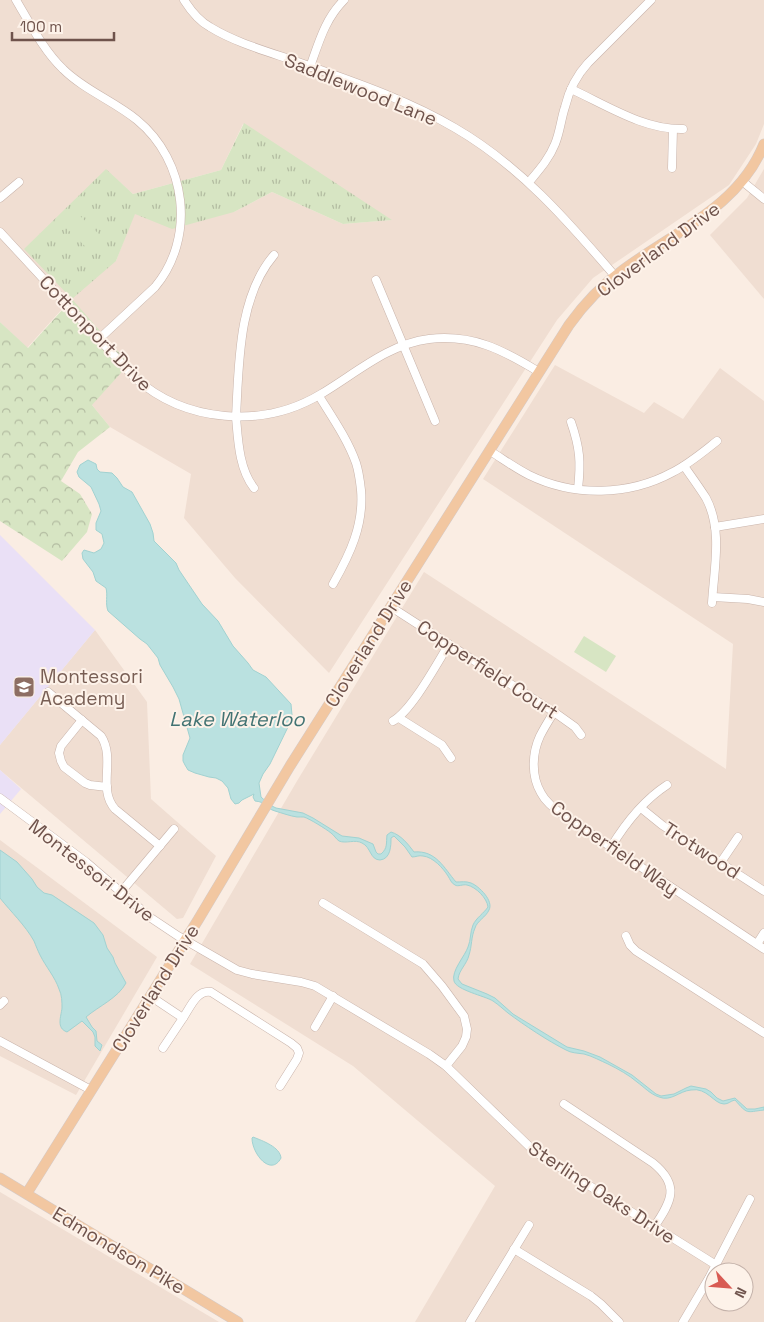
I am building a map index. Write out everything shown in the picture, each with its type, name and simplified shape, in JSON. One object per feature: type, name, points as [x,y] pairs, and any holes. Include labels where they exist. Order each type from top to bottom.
[{"type":"main road","name":"Cloverland Drive","points":[[27,1193],[185,940],[290,766],[574,317],[596,292],[615,276],[725,200],[754,164],[764,144]]},
{"type":"main road","name":"Edmondson Pike","points":[[0,1178],[238,1322]]},
{"type":"street","points":[[16,0],[43,44],[61,68],[79,83],[132,116],[154,136],[166,154],[176,180],[181,207],[180,228],[178,242],[169,265],[162,279],[155,287],[99,339]]},
{"type":"street","name":"Saddlewood Lane","points":[[184,0],[196,16],[212,28],[235,40],[397,100],[441,120],[487,148],[529,182],[560,213],[615,276]]},
{"type":"street","points":[[310,67],[328,20],[344,0]]},
{"type":"street","points":[[529,182],[545,163],[555,144],[571,89],[584,68],[650,0]]},
{"type":"street","points":[[571,89],[641,122],[673,129],[682,129]]},
{"type":"street","points":[[672,168],[673,129]]},
{"type":"street","points":[[742,181],[764,199]]},
{"type":"street","points":[[0,198],[19,182]]},
{"type":"street","name":"Cottonport Drive","points":[[0,232],[134,377],[161,397],[174,404],[196,411],[236,417],[272,414],[296,407],[319,396],[388,353],[403,346],[429,339],[472,340],[489,345],[539,372]]},
{"type":"street","points":[[254,488],[246,478],[243,468],[236,417],[240,350],[246,314],[258,278],[274,255]]},
{"type":"street","points":[[376,280],[435,421]]},
{"type":"street","points":[[319,396],[354,457],[360,478],[362,497],[360,519],[355,540],[348,558],[333,584]]},
{"type":"street","points":[[570,422],[580,458],[578,489]]},
{"type":"street","points":[[490,451],[530,476],[560,486],[578,489],[609,490],[633,487],[664,477],[684,466],[717,441]]},
{"type":"street","points":[[684,466],[706,499],[715,527],[716,548],[712,600],[748,599],[764,602]]},
{"type":"street","points":[[715,527],[764,519]]},
{"type":"street","name":"Copperfield Court","points":[[391,606],[554,712],[575,727],[581,735]]},
{"type":"street","points":[[449,644],[411,703],[396,719],[442,746],[451,758]]},
{"type":"street","points":[[48,692],[101,736],[106,744],[108,756],[107,787],[109,799],[114,807],[160,846]]},
{"type":"street","name":"Copperfield Way","points":[[554,712],[540,734],[536,746],[534,759],[535,773],[541,794],[554,808],[764,949]]},
{"type":"street","points":[[82,720],[61,746],[59,754],[61,761],[66,769],[85,783],[92,786],[107,787]]},
{"type":"street","points":[[611,847],[619,834],[652,796],[668,785]]},
{"type":"street","name":"Montessori Drive","points":[[0,798],[86,862],[151,918],[185,940]]},
{"type":"street","name":"Trotwood","points":[[641,808],[662,825],[764,891]]},
{"type":"street","points":[[122,892],[174,829]]},
{"type":"street","points":[[721,862],[738,837]]},
{"type":"street","points":[[323,903],[423,964],[442,986],[464,1016],[467,1029],[462,1046],[446,1066]]},
{"type":"street","points":[[757,944],[764,933]]},
{"type":"street","points":[[626,936],[630,945],[636,951],[764,1033]]},
{"type":"street","name":"Sterling Oaks Drive","points":[[185,940],[236,970],[305,983],[322,990],[423,1050],[446,1066],[534,1151],[711,1262]]},
{"type":"street","points":[[163,1048],[200,994],[209,991],[297,1048],[298,1056],[280,1086]]},
{"type":"street","points":[[150,996],[183,1018]]},
{"type":"street","points":[[315,1027],[333,996]]},
{"type":"street","points":[[0,1041],[91,1090]]},
{"type":"street","points":[[564,1104],[653,1163],[666,1176],[670,1188],[669,1201],[665,1211],[654,1227]]},
{"type":"street","points":[[718,1262],[750,1200]]},
{"type":"street","points":[[470,1322],[530,1225]]},
{"type":"street","points":[[514,1249],[591,1296],[619,1322]]},
{"type":"street","points":[[683,1322],[704,1286]]},
{"type":"shaded area","points":[[0,0],[764,0],[764,124],[756,144],[729,185],[593,278],[557,320],[329,673],[235,578],[184,518],[191,474],[110,427],[92,405],[71,299],[27,348],[0,322]],"holes":[[[243,124],[391,220],[343,224],[272,192],[234,212],[134,214],[116,261],[106,170],[133,194],[221,170]]]},
{"type":"shaded area","points":[[764,169],[764,299],[710,235],[747,198]]},
{"type":"shaded area","points":[[555,365],[644,413],[654,402],[683,419],[720,368],[764,401],[764,1322],[415,1322],[495,1186],[353,1066],[190,964],[297,781],[424,572],[726,769],[733,644],[483,479]]},
{"type":"shaded area","name":"Montessori Academy","points":[[0,535],[95,630],[0,745]]},
{"type":"shaded area","points":[[95,630],[147,702],[151,799],[216,856],[183,918],[177,919],[0,770],[0,745]]},
{"type":"shaded area","points":[[0,770],[21,789],[0,814]]},
{"type":"shaded area","points":[[0,840],[157,957],[76,1095],[0,1056]]},
{"type":"shaded area","points":[[0,1192],[219,1322],[0,1322]]},
{"type":"green space","points":[[244,123],[392,220],[343,224],[272,192],[234,212],[172,229],[135,214],[116,261],[72,299],[24,249],[106,169],[133,194],[221,170]]},
{"type":"green space","points":[[75,211],[101,236],[88,249],[62,224]]},
{"type":"green space","points":[[72,299],[129,364],[92,405],[110,427],[78,452],[61,481],[80,494],[92,514],[87,532],[62,561],[0,521],[0,322],[28,348]]},
{"type":"green space","points":[[584,636],[616,656],[606,672],[574,652]]},
{"type":"water","name":"Lake Waterloo","points":[[88,460],[96,464],[100,472],[112,473],[123,487],[132,492],[150,524],[154,541],[176,563],[202,604],[218,621],[233,646],[253,670],[266,677],[291,704],[292,715],[288,727],[259,783],[261,797],[276,808],[303,813],[342,836],[359,838],[373,844],[378,854],[385,850],[387,835],[391,832],[395,833],[414,852],[428,854],[439,861],[456,882],[471,883],[482,890],[488,898],[490,906],[488,912],[478,923],[474,931],[468,958],[458,979],[462,984],[495,998],[513,1014],[567,1047],[600,1057],[632,1075],[656,1094],[661,1096],[674,1094],[691,1086],[706,1089],[723,1101],[735,1098],[747,1109],[764,1107],[764,1110],[745,1110],[735,1100],[726,1104],[720,1103],[706,1093],[697,1090],[687,1091],[667,1098],[659,1097],[612,1066],[587,1055],[568,1051],[552,1042],[521,1023],[493,1001],[465,990],[454,981],[454,973],[469,944],[473,925],[488,907],[486,900],[477,890],[467,885],[458,886],[454,884],[441,866],[430,858],[422,856],[412,857],[394,836],[391,838],[390,851],[384,859],[380,860],[374,858],[362,843],[339,841],[329,831],[307,818],[294,817],[275,811],[255,801],[254,794],[235,804],[231,799],[228,788],[222,781],[188,770],[183,761],[183,755],[190,738],[179,699],[158,658],[147,644],[108,611],[106,588],[96,581],[93,572],[83,559],[82,553],[84,550],[94,553],[101,549],[104,543],[102,534],[96,530],[96,523],[101,511],[99,504],[91,487],[79,477],[77,472],[80,465]]},
{"type":"water","points":[[0,850],[17,862],[44,893],[52,895],[94,923],[103,935],[107,948],[126,983],[113,997],[86,1017],[96,1031],[97,1041],[102,1045],[100,1051],[95,1046],[93,1032],[82,1021],[67,1032],[61,1028],[62,999],[53,976],[30,935],[0,898]]},
{"type":"water","points":[[253,1137],[278,1151],[281,1158],[277,1163],[272,1165],[263,1161],[255,1151]]},
{"type":"place","name":"Montessori Academy","points":[[24,687]]}]
